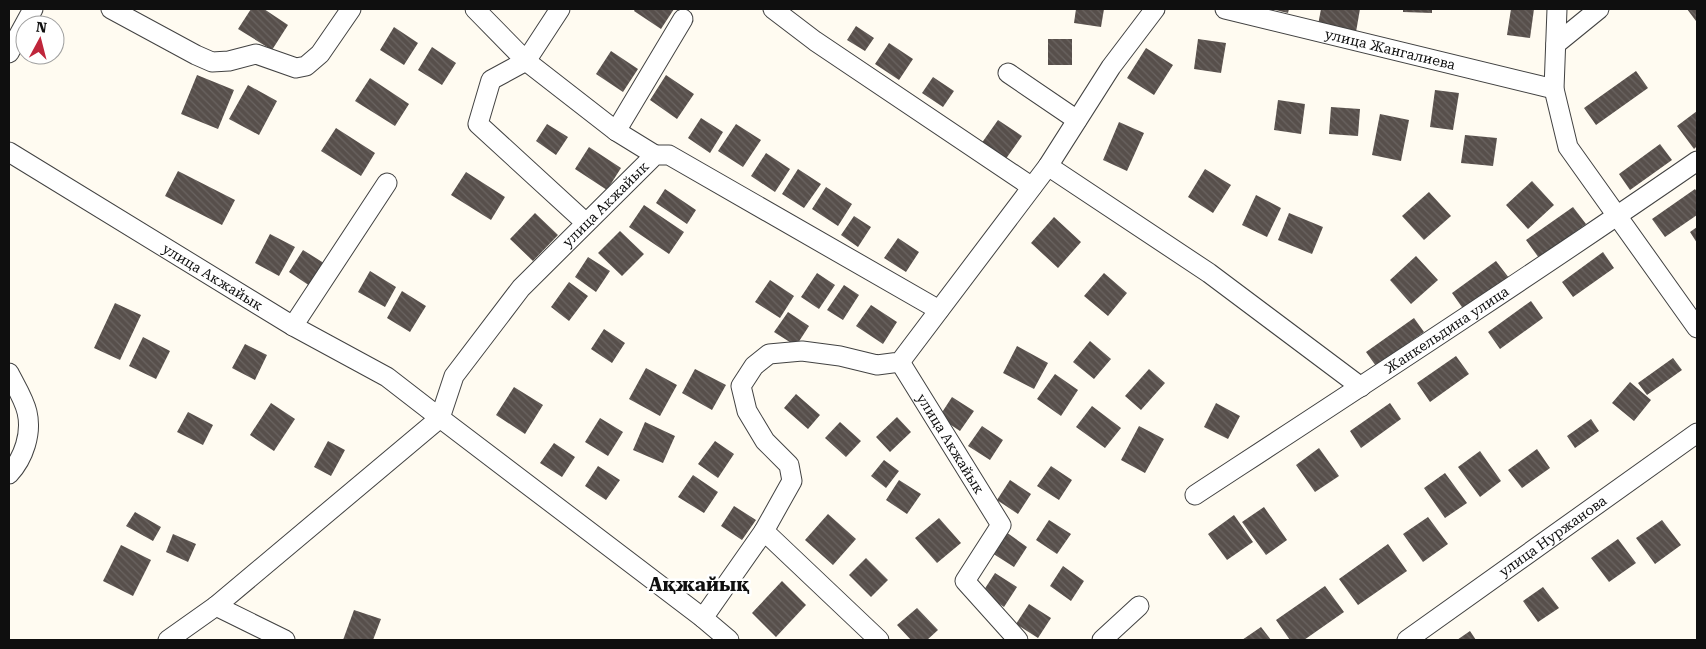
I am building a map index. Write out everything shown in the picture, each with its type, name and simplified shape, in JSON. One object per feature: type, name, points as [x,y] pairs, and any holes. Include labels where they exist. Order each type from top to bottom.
[{"type":"street","points":[[9,53],[33,9]]},
{"type":"street","points":[[112,9],[212,62],[229,61],[256,54],[296,68],[306,66],[320,54],[351,9]]},
{"type":"street","points":[[475,9],[526,61],[616,131],[655,155]]},
{"type":"street","points":[[560,9],[526,61],[491,80],[478,124],[586,223]]},
{"type":"street","points":[[773,9],[815,40],[1032,187]]},
{"type":"street","points":[[703,618],[764,531],[792,480],[789,465],[765,441],[747,411],[741,386],[754,366],[769,354],[802,352],[840,356],[877,365],[900,362],[1048,166],[1111,67],[1155,9]]},
{"type":"street","name":"улица Жангалиева","points":[[1225,9],[1554,89]]},
{"type":"street","points":[[1557,9],[1554,89],[1568,147],[1697,328]]},
{"type":"street","points":[[1556,44],[1599,9]]},
{"type":"street","points":[[616,131],[684,19]]},
{"type":"street","points":[[1008,73],[1077,120]]},
{"type":"street","name":"улица Акжайык","points":[[9,152],[293,326],[387,377],[703,618],[729,640]]},
{"type":"street","name":"улица Акжайык","points":[[440,418],[454,376],[521,288],[655,155],[669,155],[939,310]]},
{"type":"street","name":"Жанкельдина улица","points":[[1195,495],[1361,387],[1618,216],[1697,161]]},
{"type":"street","points":[[1048,166],[1209,273],[1361,387]]},
{"type":"street","points":[[293,326],[388,183]]},
{"type":"street","name":"улица Акжайык","points":[[900,362],[1001,525],[965,581],[1018,640]]},
{"type":"street","points":[[9,373],[27,412],[28,432],[24,452],[9,474]]},
{"type":"street","points":[[168,640],[216,606],[440,418]]},
{"type":"street","name":"улица Нуржанова","points":[[1407,640],[1697,433]]},
{"type":"street","points":[[764,531],[879,640]]},
{"type":"street","points":[[216,606],[285,640]]},
{"type":"street","points":[[1102,640],[1139,606]]},
{"type":"building","points":[[251,9],[264,9],[288,25],[272,50],[238,29]]},
{"type":"building","points":[[635,9],[674,9],[661,29],[634,11]]},
{"type":"building","points":[[1076,9],[1104,9],[1101,27],[1074,23]]},
{"type":"building","points":[[1271,9],[1289,9],[1288,13]]},
{"type":"building","points":[[1321,9],[1360,9],[1356,32],[1318,25]]},
{"type":"building","points":[[1403,9],[1432,9],[1432,13],[1403,12]]},
{"type":"building","points":[[1511,9],[1534,9],[1530,38],[1507,35]]},
{"type":"building","points":[[1687,9],[1697,9],[1696,21]]},
{"type":"building","points":[[856,26],[874,38],[865,51],[847,40]]},
{"type":"building","points":[[394,27],[418,43],[404,65],[380,50]]},
{"type":"building","points":[[1048,39],[1072,39],[1072,65],[1048,65]]},
{"type":"building","points":[[1198,39],[1226,43],[1221,73],[1194,69]]},
{"type":"building","points":[[889,43],[913,59],[899,80],[875,64]]},
{"type":"building","points":[[432,47],[456,63],[442,85],[418,70]]},
{"type":"building","points":[[1146,48],[1173,65],[1154,95],[1127,78]]},
{"type":"building","points":[[611,51],[638,69],[623,92],[596,74]]},
{"type":"building","points":[[1636,71],[1648,88],[1596,125],[1584,108]]},
{"type":"building","points":[[197,75],[234,90],[218,129],[181,114]]},
{"type":"building","points":[[666,75],[694,94],[677,119],[650,100]]},
{"type":"building","points":[[933,77],[954,91],[943,107],[922,93]]},
{"type":"building","points":[[370,78],[409,104],[395,126],[355,101]]},
{"type":"building","points":[[248,85],[277,101],[259,135],[229,119]]},
{"type":"building","points":[[1435,90],[1459,93],[1453,130],[1430,127]]},
{"type":"building","points":[[1278,100],[1305,104],[1301,134],[1274,130]]},
{"type":"building","points":[[1331,107],[1360,109],[1358,136],[1329,134]]},
{"type":"building","points":[[1697,111],[1697,146],[1694,149],[1677,126]]},
{"type":"building","points":[[1380,114],[1409,120],[1401,161],[1372,155]]},
{"type":"building","points":[[701,118],[723,132],[710,153],[688,138]]},
{"type":"building","points":[[998,120],[1022,136],[1005,160],[981,144]]},
{"type":"building","points":[[1119,122],[1144,133],[1127,171],[1103,160]]},
{"type":"building","points":[[547,124],[568,137],[556,155],[536,141]]},
{"type":"building","points":[[736,124],[761,140],[743,167],[718,151]]},
{"type":"building","points":[[336,128],[375,153],[361,176],[321,151]]},
{"type":"building","points":[[1465,135],[1497,138],[1493,166],[1461,163]]},
{"type":"building","points":[[1660,144],[1672,160],[1630,190],[1619,174]]},
{"type":"building","points":[[589,147],[621,168],[607,190],[575,169]]},
{"type":"building","points":[[766,153],[790,169],[775,192],[751,176]]},
{"type":"building","points":[[798,169],[821,184],[804,208],[782,194]]},
{"type":"building","points":[[1205,169],[1231,185],[1213,213],[1188,197]]},
{"type":"building","points":[[178,171],[235,200],[222,225],[165,196]]},
{"type":"building","points":[[466,172],[505,197],[491,220],[451,195]]},
{"type":"building","points":[[1532,181],[1554,205],[1528,229],[1506,205]]},
{"type":"building","points":[[826,187],[852,204],[838,226],[812,209]]},
{"type":"building","points":[[665,189],[696,210],[687,224],[656,203]]},
{"type":"building","points":[[1695,189],[1697,192],[1697,215],[1665,237],[1652,219]]},
{"type":"building","points":[[1429,192],[1451,216],[1424,240],[1402,216]]},
{"type":"building","points":[[1256,195],[1281,208],[1267,237],[1242,225]]},
{"type":"building","points":[[644,205],[684,232],[669,254],[629,227]]},
{"type":"building","points":[[1573,207],[1586,224],[1539,258],[1526,240]]},
{"type":"building","points":[[535,213],[558,235],[533,261],[510,239]]},
{"type":"building","points":[[1289,213],[1323,227],[1312,254],[1278,240]]},
{"type":"building","points":[[854,216],[871,227],[858,247],[841,235]]},
{"type":"building","points":[[1054,217],[1081,242],[1058,268],[1031,243]]},
{"type":"building","points":[[1697,227],[1697,243],[1690,232]]},
{"type":"building","points":[[620,231],[644,254],[622,276],[598,253]]},
{"type":"building","points":[[270,234],[295,247],[279,276],[255,263]]},
{"type":"building","points":[[898,238],[919,252],[906,272],[884,258]]},
{"type":"building","points":[[303,250],[327,265],[313,288],[289,272]]},
{"type":"building","points":[[1603,252],[1614,268],[1573,297],[1562,282]]},
{"type":"building","points":[[1416,256],[1438,280],[1411,304],[1390,280]]},
{"type":"building","points":[[588,257],[610,271],[596,292],[575,277]]},
{"type":"building","points":[[1496,261],[1509,278],[1464,310],[1452,293]]},
{"type":"building","points":[[370,271],[396,287],[385,307],[358,292]]},
{"type":"building","points":[[817,273],[835,285],[819,309],[801,297]]},
{"type":"building","points":[[1104,273],[1127,293],[1108,316],[1084,296]]},
{"type":"building","points":[[770,280],[794,296],[780,318],[755,302]]},
{"type":"building","points":[[569,282],[588,296],[569,321],[551,307]]},
{"type":"building","points":[[844,285],[859,295],[843,320],[827,310]]},
{"type":"building","points":[[402,291],[426,306],[410,332],[387,318]]},
{"type":"building","points":[[1531,301],[1543,318],[1500,349],[1488,332]]},
{"type":"building","points":[[115,303],[141,315],[120,360],[94,348]]},
{"type":"building","points":[[871,305],[897,322],[883,344],[856,326]]},
{"type":"building","points":[[788,312],[809,326],[796,346],[774,332]]},
{"type":"building","points":[[1414,318],[1424,332],[1376,366],[1366,352]]},
{"type":"building","points":[[604,329],[625,343],[612,363],[591,349]]},
{"type":"building","points":[[143,337],[170,351],[156,379],[129,366]]},
{"type":"building","points":[[1090,341],[1111,359],[1094,379],[1073,362]]},
{"type":"building","points":[[245,344],[267,355],[255,380],[232,368]]},
{"type":"building","points":[[1017,346],[1048,363],[1034,389],[1003,373]]},
{"type":"building","points":[[1456,356],[1469,374],[1430,402],[1417,383]]},
{"type":"building","points":[[1673,358],[1682,370],[1647,395],[1638,383]]},
{"type":"building","points":[[646,368],[677,385],[660,416],[629,399]]},
{"type":"building","points":[[695,369],[726,385],[712,410],[682,393]]},
{"type":"building","points":[[1149,369],[1165,383],[1141,410],[1125,396]]},
{"type":"building","points":[[1055,374],[1078,390],[1061,416],[1037,399]]},
{"type":"building","points":[[1630,382],[1651,400],[1634,421],[1612,403]]},
{"type":"building","points":[[514,387],[543,405],[525,434],[496,415]]},
{"type":"building","points":[[796,394],[820,415],[808,429],[784,408]]},
{"type":"building","points":[[952,397],[974,411],[960,431],[939,417]]},
{"type":"building","points":[[271,403],[295,419],[274,451],[250,435]]},
{"type":"building","points":[[1216,403],[1240,416],[1228,439],[1204,427]]},
{"type":"building","points":[[1390,403],[1401,419],[1361,448],[1350,431]]},
{"type":"building","points":[[1092,406],[1121,428],[1105,448],[1076,427]]},
{"type":"building","points":[[188,412],[213,425],[203,445],[177,432]]},
{"type":"building","points":[[897,417],[911,432],[890,452],[876,437]]},
{"type":"building","points":[[600,418],[623,432],[608,456],[585,442]]},
{"type":"building","points":[[1591,419],[1599,431],[1575,448],[1567,436]]},
{"type":"building","points":[[645,422],[675,436],[663,463],[633,450]]},
{"type":"building","points":[[840,422],[861,441],[846,457],[825,438]]},
{"type":"building","points":[[982,426],[1003,440],[990,460],[968,446]]},
{"type":"building","points":[[1139,426],[1164,439],[1145,473],[1121,460]]},
{"type":"building","points":[[328,441],[345,450],[331,476],[314,467]]},
{"type":"building","points":[[715,441],[734,454],[718,478],[698,464]]},
{"type":"building","points":[[554,443],[575,457],[562,477],[540,463]]},
{"type":"building","points":[[1319,448],[1339,476],[1315,492],[1296,465]]},
{"type":"building","points":[[1537,449],[1550,468],[1522,488],[1508,470]]},
{"type":"building","points":[[1480,451],[1501,481],[1480,497],[1458,467]]},
{"type":"building","points":[[884,460],[899,471],[886,488],[871,476]]},
{"type":"building","points":[[598,466],[620,480],[606,500],[585,486]]},
{"type":"building","points":[[1051,466],[1072,480],[1059,500],[1037,486]]},
{"type":"building","points":[[1445,473],[1467,503],[1445,518],[1424,488]]},
{"type":"building","points":[[693,475],[718,492],[704,513],[678,497]]},
{"type":"building","points":[[899,480],[921,494],[907,514],[886,500]]},
{"type":"building","points":[[1010,480],[1031,494],[1018,514],[997,500]]},
{"type":"building","points":[[734,506],[756,520],[742,540],[721,526]]},
{"type":"building","points":[[1264,507],[1287,540],[1266,555],[1242,522]]},
{"type":"building","points":[[135,512],[161,527],[153,541],[126,526]]},
{"type":"building","points":[[828,514],[856,539],[833,565],[805,540]]},
{"type":"building","points":[[1234,515],[1253,542],[1227,560],[1208,534]]},
{"type":"building","points":[[1428,517],[1448,544],[1423,562],[1403,534]]},
{"type":"building","points":[[939,518],[961,543],[937,563],[915,538]]},
{"type":"building","points":[[1049,520],[1071,534],[1057,554],[1036,540]]},
{"type":"building","points":[[1662,520],[1681,545],[1655,564],[1636,538]]},
{"type":"building","points":[[1006,532],[1027,547],[1014,567],[992,553]]},
{"type":"building","points":[[173,534],[196,544],[188,562],[166,552]]},
{"type":"building","points":[[1618,539],[1636,563],[1609,582],[1591,558]]},
{"type":"building","points":[[1388,544],[1407,571],[1358,605],[1339,579]]},
{"type":"building","points":[[121,545],[151,560],[133,596],[103,581]]},
{"type":"building","points":[[866,558],[888,580],[871,597],[849,575]]},
{"type":"building","points":[[1063,566],[1084,581],[1071,601],[1050,586]]},
{"type":"building","points":[[995,573],[1017,587],[1004,607],[982,593]]},
{"type":"building","points":[[782,581],[806,605],[776,637],[752,613]]},
{"type":"building","points":[[1325,586],[1344,612],[1304,640],[1290,640],[1276,620]]},
{"type":"building","points":[[1543,587],[1559,608],[1538,622],[1523,601]]},
{"type":"building","points":[[1029,604],[1051,618],[1038,638],[1016,624]]},
{"type":"building","points":[[917,608],[938,630],[927,640],[911,640],[897,625]]},
{"type":"building","points":[[354,610],[381,619],[373,640],[343,640]]},
{"type":"building","points":[[1261,627],[1271,640],[1242,640]]},
{"type":"building","points":[[1470,631],[1476,640],[1457,640]]},
{"type":"district","name":"Ақжайық","points":[[699,584]]}]
